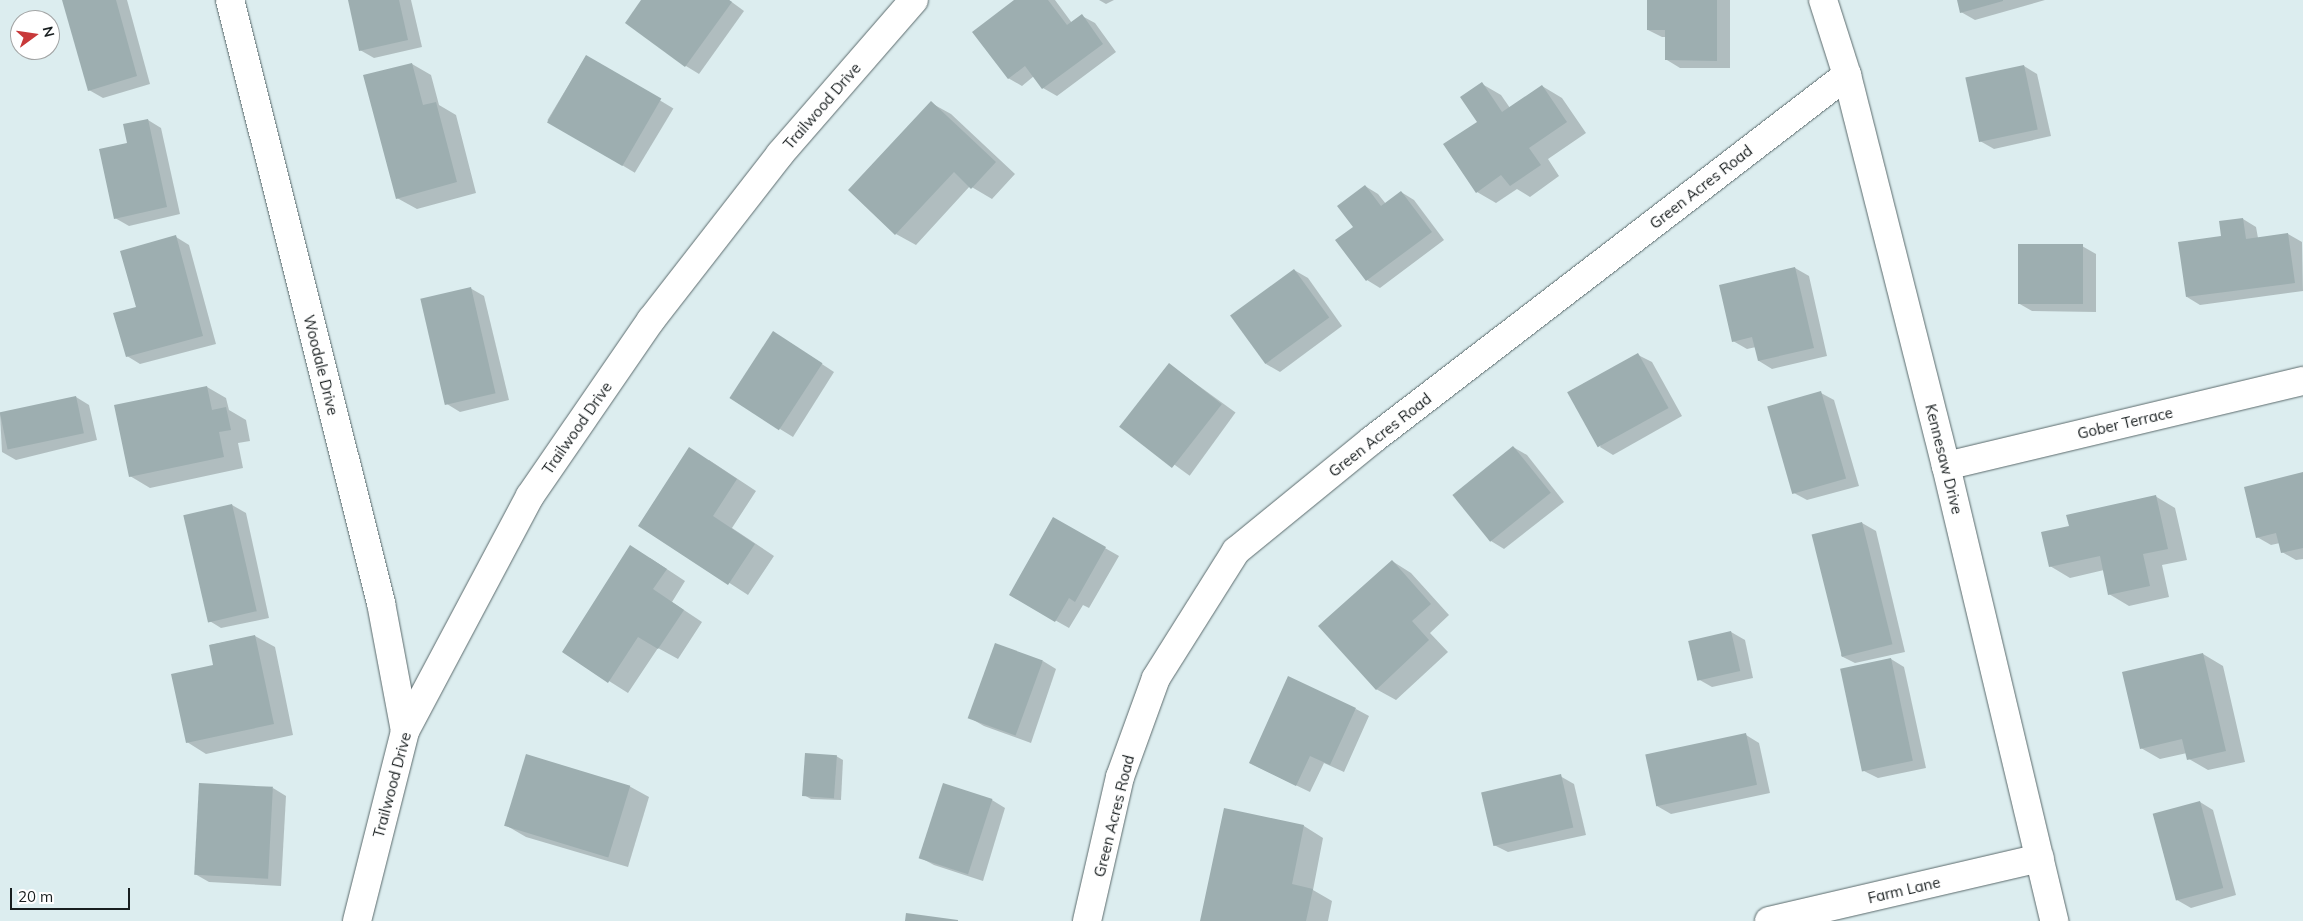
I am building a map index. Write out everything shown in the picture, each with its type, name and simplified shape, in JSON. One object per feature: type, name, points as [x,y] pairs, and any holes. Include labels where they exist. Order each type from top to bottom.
[{"type":"street","name":"Woodale Drive","points":[[230,0],[381,603],[405,731]]},
{"type":"street","name":"Trailwood Drive","points":[[357,921],[405,731],[530,496],[646,328],[780,154],[914,0]]},
{"type":"street","name":"Kennesaw Drive","points":[[1823,0],[1847,75],[1946,466],[2054,921]]},
{"type":"street","name":"Green Acres Road","points":[[1087,921],[1120,777],[1156,678],[1236,551],[1372,440],[1847,75]]},
{"type":"street","name":"Gober Terrace","points":[[1946,466],[2303,381]]},
{"type":"street","name":"Farm Lane","points":[[1769,921],[2040,858]]},
{"type":"building","points":[[62,0],[116,0],[137,76],[88,91]]},
{"type":"building","points":[[348,0],[399,0],[408,40],[359,51]]},
{"type":"building","points":[[641,0],[729,0],[732,2],[685,67],[625,23]]},
{"type":"building","points":[[1014,0],[1048,0],[1067,25],[1082,14],[1103,44],[1042,89],[1025,66],[1008,79],[972,32]]},
{"type":"building","points":[[1647,0],[1717,0],[1717,61],[1665,60],[1665,30],[1647,30]]},
{"type":"building","points":[[1957,0],[2003,0],[2003,1],[1960,13]]},
{"type":"building","points":[[586,55],[661,98],[622,166],[547,123]]},
{"type":"building","points":[[412,63],[423,105],[436,102],[457,182],[396,199],[363,75]]},
{"type":"building","points":[[2024,65],[2038,130],[1979,142],[1965,77]]},
{"type":"building","points":[[1482,82],[1502,112],[1542,85],[1567,122],[1529,148],[1541,165],[1510,186],[1501,175],[1476,193],[1443,144],[1477,122],[1460,97]]},
{"type":"building","points":[[931,101],[996,162],[971,189],[954,172],[895,235],[848,190]]},
{"type":"building","points":[[148,119],[167,207],[114,219],[99,149],[127,143],[123,124]]},
{"type":"building","points":[[1365,185],[1381,206],[1401,191],[1432,232],[1366,281],[1335,240],[1353,227],[1337,206]]},
{"type":"building","points":[[2243,218],[2246,239],[2288,233],[2295,283],[2186,297],[2178,242],[2221,236],[2219,221]]},
{"type":"building","points":[[176,235],[203,336],[126,357],[113,313],[136,307],[120,251]]},
{"type":"building","points":[[2018,244],[2083,244],[2083,304],[2018,304]]},
{"type":"building","points":[[1795,267],[1814,348],[1758,361],[1752,337],[1732,342],[1719,285]]},
{"type":"building","points":[[1294,269],[1329,318],[1265,364],[1230,315]]},
{"type":"building","points":[[471,287],[496,393],[445,405],[420,299]]},
{"type":"building","points":[[773,331],[822,363],[779,430],[729,398]]},
{"type":"building","points":[[1638,353],[1669,408],[1598,447],[1567,392]]},
{"type":"building","points":[[1169,363],[1222,404],[1172,468],[1119,427]]},
{"type":"building","points":[[207,386],[212,410],[226,407],[231,430],[219,432],[224,457],[129,477],[114,405]]},
{"type":"building","points":[[1821,391],[1846,478],[1792,494],[1767,406]]},
{"type":"building","points":[[76,396],[84,433],[8,449],[0,412]]},
{"type":"building","points":[[1513,446],[1551,493],[1490,542],[1452,495]]},
{"type":"building","points":[[689,447],[737,479],[713,516],[755,544],[728,585],[638,526]]},
{"type":"building","points":[[2303,472],[2303,548],[2281,553],[2276,533],[2256,538],[2244,487]]},
{"type":"building","points":[[2156,495],[2168,549],[2143,554],[2150,586],[2108,595],[2100,556],[2049,567],[2041,532],[2069,526],[2066,515]]},
{"type":"building","points":[[232,504],[257,611],[208,622],[183,515]]},
{"type":"building","points":[[1053,517],[1106,547],[1075,602],[1069,598],[1055,622],[1009,595]]},
{"type":"building","points":[[1862,522],[1892,644],[1842,657],[1812,535]]},
{"type":"building","points":[[630,545],[667,569],[653,589],[684,610],[658,649],[638,637],[608,683],[562,652]]},
{"type":"building","points":[[1392,560],[1431,604],[1412,621],[1429,640],[1376,690],[1318,626]]},
{"type":"building","points":[[1731,631],[1740,671],[1697,681],[1688,641]]},
{"type":"building","points":[[255,635],[274,724],[186,743],[171,674],[213,665],[209,645]]},
{"type":"building","points":[[995,643],[1043,660],[1016,736],[968,718]]},
{"type":"building","points":[[2203,653],[2226,751],[2187,760],[2182,739],[2140,749],[2122,672]]},
{"type":"building","points":[[1891,658],[1913,761],[1862,772],[1840,669]]},
{"type":"building","points":[[1288,676],[1356,708],[1330,765],[1310,756],[1296,786],[1249,763]]},
{"type":"building","points":[[1746,733],[1757,785],[1656,806],[1645,754]]},
{"type":"building","points":[[805,753],[837,755],[834,798],[802,796]]},
{"type":"building","points":[[526,754],[630,786],[608,858],[504,826]]},
{"type":"building","points":[[1561,774],[1573,828],[1493,846],[1481,792]]},
{"type":"building","points":[[199,783],[273,787],[268,879],[194,875]]},
{"type":"building","points":[[943,783],[992,799],[968,874],[919,858]]},
{"type":"building","points":[[2200,801],[2223,888],[2176,901],[2153,814]]},
{"type":"building","points":[[1224,808],[1304,825],[1292,884],[1313,889],[1306,921],[1200,921]]},
{"type":"building","points":[[906,913],[958,920],[958,921],[905,921]]}]
